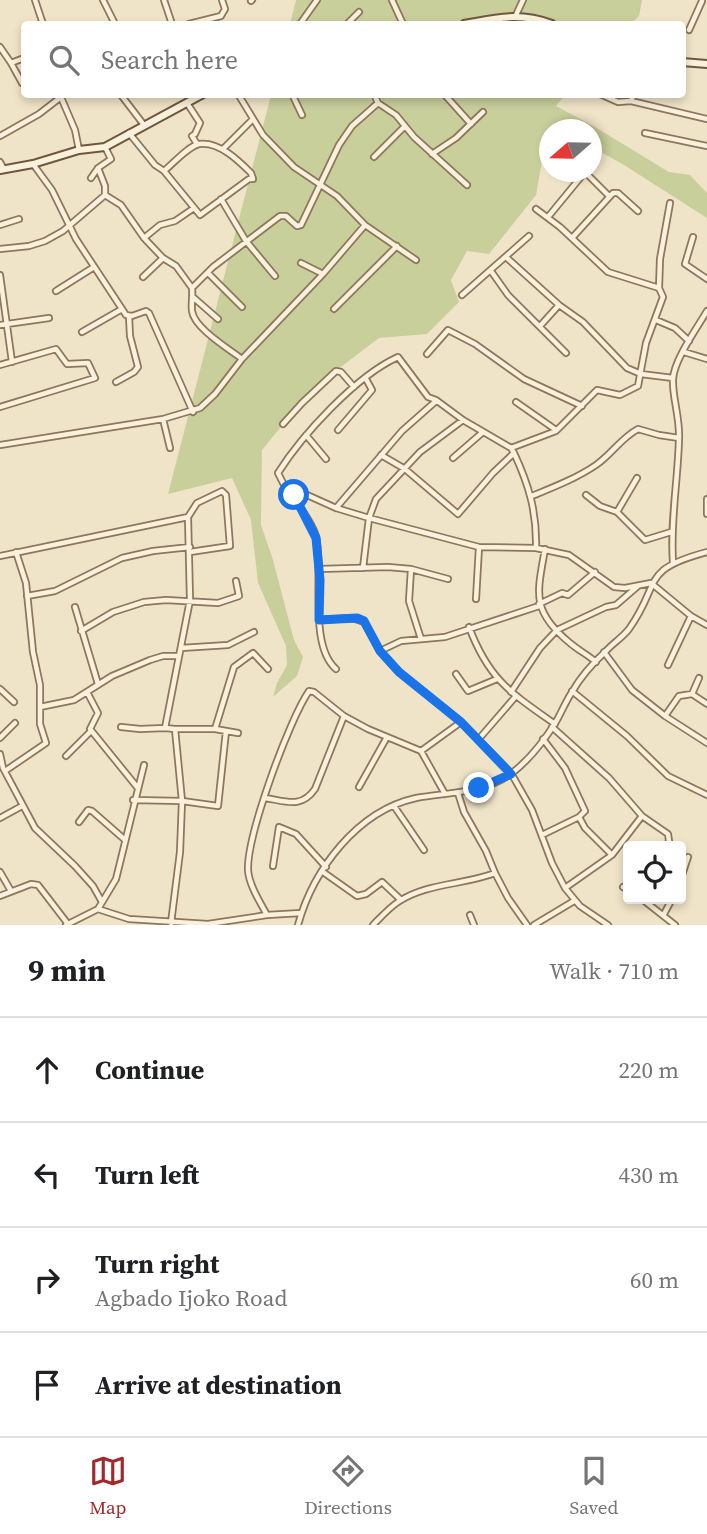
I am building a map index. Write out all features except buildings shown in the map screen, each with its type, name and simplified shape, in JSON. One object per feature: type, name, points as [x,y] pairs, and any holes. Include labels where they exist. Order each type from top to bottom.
[{"type":"main road","points":[[482,21],[512,16],[542,21]]},
{"type":"main road","points":[[686,62],[707,64]]},
{"type":"main road","points":[[1,167],[33,164],[79,150],[105,147],[192,98]]},
{"type":"street","points":[[35,0],[42,21]]},
{"type":"street","points":[[103,0],[114,21]]},
{"type":"street","points":[[164,0],[172,21]]},
{"type":"street","points":[[201,21],[221,16],[225,9],[222,0]]},
{"type":"street","points":[[302,21],[317,0]]},
{"type":"street","points":[[510,21],[523,0]]},
{"type":"street","points":[[394,1],[403,21]]},
{"type":"street","points":[[689,30],[703,2]]},
{"type":"street","points":[[350,21],[359,12]]},
{"type":"street","points":[[0,47],[21,81]]},
{"type":"street","points":[[11,63],[21,59]]},
{"type":"street","points":[[0,136],[39,114],[58,98]]},
{"type":"street","points":[[61,98],[75,130],[79,150]]},
{"type":"street","points":[[123,98],[144,125]]},
{"type":"street","points":[[240,98],[263,135],[283,157],[305,177],[337,197],[365,225],[416,260]]},
{"type":"street","points":[[294,98],[302,115]]},
{"type":"street","points":[[376,98],[467,185]]},
{"type":"street","points":[[448,98],[471,124]]},
{"type":"street","points":[[609,98],[707,119]]},
{"type":"street","points":[[129,134],[200,215],[253,179],[251,173],[223,149],[197,144],[192,136],[200,123],[186,102]]},
{"type":"street","points":[[192,288],[246,241],[280,216],[286,216],[297,226],[301,225],[334,153],[352,126],[378,103]]},
{"type":"street","points":[[432,154],[483,112]]},
{"type":"street","points":[[223,149],[253,120]]},
{"type":"street","points":[[374,157],[405,126]]},
{"type":"street","points":[[645,133],[707,146]]},
{"type":"street","points":[[164,171],[197,144]]},
{"type":"street","points":[[91,178],[98,168],[111,159],[105,147]]},
{"type":"street","points":[[33,164],[52,190],[94,267],[129,316],[130,336],[138,367],[116,382]]},
{"type":"street","points":[[98,168],[105,186],[105,195]]},
{"type":"street","points":[[548,218],[577,182]]},
{"type":"street","points":[[595,182],[609,196]]},
{"type":"street","points":[[572,238],[615,192],[638,211]]},
{"type":"street","points":[[0,249],[36,244],[63,231],[105,195]]},
{"type":"street","points":[[105,195],[121,205],[144,238],[163,258],[176,266],[192,288],[194,298],[191,309],[200,327],[242,359]]},
{"type":"street","points":[[221,199],[246,241],[275,276]]},
{"type":"street","points":[[381,455],[405,469],[458,514],[513,451],[556,431],[597,390],[620,395],[638,386],[646,343],[663,297],[659,288],[660,259],[670,202]]},
{"type":"street","points":[[144,238],[194,208]]},
{"type":"street","points":[[536,209],[608,272],[659,288]]},
{"type":"street","points":[[0,225],[19,219]]},
{"type":"street","points":[[0,445],[193,412],[215,394],[242,359],[323,274],[365,225]]},
{"type":"street","points":[[462,295],[529,236]]},
{"type":"street","points":[[693,237],[685,264],[707,279]]},
{"type":"street","points":[[334,309],[397,246]]},
{"type":"street","points":[[143,277],[163,258]]},
{"type":"street","points":[[507,258],[559,305],[583,322],[627,368],[641,374],[673,378]]},
{"type":"street","points":[[301,263],[323,274]]},
{"type":"street","points":[[56,291],[94,267]]},
{"type":"street","points":[[491,271],[508,295],[566,353]]},
{"type":"street","points":[[208,273],[242,307]]},
{"type":"street","points":[[0,275],[3,324],[12,362]]},
{"type":"street","points":[[194,298],[218,319]]},
{"type":"street","points":[[540,327],[559,305]]},
{"type":"street","points":[[82,332],[122,309]]},
{"type":"street","points":[[129,316],[146,311],[149,313],[193,412]]},
{"type":"street","points":[[673,563],[671,532],[679,413],[673,378],[689,341],[707,311]]},
{"type":"street","points":[[3,324],[50,318]]},
{"type":"street","points":[[656,320],[675,328],[689,341]]},
{"type":"street","points":[[427,354],[447,330],[475,344],[524,379],[582,406]]},
{"type":"street","points":[[0,365],[56,349],[67,364],[88,363],[95,378],[0,407]]},
{"type":"street","points":[[684,352],[707,359]]},
{"type":"street","points":[[536,548],[537,522],[532,496],[513,451],[428,397],[398,357],[355,387],[306,435],[278,473],[283,483],[296,490],[336,508],[369,518],[479,547],[536,548],[569,555],[614,587],[651,583],[691,616],[707,625]]},
{"type":"street","points":[[283,424],[337,371],[355,387]]},
{"type":"street","points":[[338,430],[373,390],[366,379]]},
{"type":"street","points":[[336,508],[406,427],[436,400]]},
{"type":"street","points":[[516,402],[556,431]]},
{"type":"street","points":[[163,419],[170,448]]},
{"type":"street","points":[[363,568],[369,518],[376,499],[426,447],[463,420]]},
{"type":"street","points":[[532,496],[599,463],[638,429],[679,438]]},
{"type":"street","points":[[453,458],[483,432]]},
{"type":"street","points":[[306,435],[326,459]]},
{"type":"street","points":[[617,512],[637,478]]},
{"type":"street","points":[[296,490],[294,498],[315,533],[323,651],[329,663],[336,669]]},
{"type":"street","points":[[27,596],[55,591],[122,558],[153,551],[190,549],[230,546],[226,495],[222,491],[197,503],[188,517],[190,549],[190,600],[165,728]]},
{"type":"street","points":[[586,495],[600,506],[617,512],[645,540],[671,532]]},
{"type":"street","points":[[707,499],[707,514]]},
{"type":"street","points":[[0,555],[188,517]]},
{"type":"street","points":[[476,598],[479,547]]},
{"type":"street","points":[[545,549],[539,605],[545,618],[570,643],[584,651],[596,663]]},
{"type":"street","points":[[3,769],[46,743],[40,724],[40,685],[26,583],[16,552]]},
{"type":"street","points":[[298,925],[309,895],[324,869],[349,837],[370,819],[414,799],[486,786],[511,774],[543,739],[572,691],[604,652],[631,626],[651,583],[663,569],[707,552]]},
{"type":"street","points":[[319,569],[411,569],[448,579]]},
{"type":"street","points":[[411,569],[408,597],[421,639]]},
{"type":"street","points":[[380,651],[401,641],[445,637],[539,605],[562,593],[568,595],[595,572]]},
{"type":"street","points":[[81,631],[113,612],[144,602],[190,600],[218,603],[239,596],[236,581]]},
{"type":"street","points":[[478,740],[513,694],[540,648],[557,630],[616,605],[638,585]]},
{"type":"street","points":[[75,607],[98,684]]},
{"type":"street","points":[[668,665],[691,616]]},
{"type":"street","points":[[319,620],[361,619],[380,651],[405,677],[461,722],[511,774],[532,810],[565,888],[574,901],[608,925]]},
{"type":"street","points":[[469,627],[480,656],[497,679],[553,725],[609,778],[642,816],[668,834],[669,841]]},
{"type":"street","points":[[181,648],[228,645],[254,632]]},
{"type":"street","points":[[604,652],[632,690],[665,716],[707,743]]},
{"type":"street","points":[[215,729],[220,706],[237,663],[253,653],[268,669]]},
{"type":"street","points":[[40,707],[74,700],[98,684],[150,660],[163,656],[179,656]]},
{"type":"street","points":[[456,674],[468,691],[497,679]]},
{"type":"street","points":[[692,694],[699,678]]},
{"type":"street","points":[[0,689],[15,702]]},
{"type":"street","points":[[267,915],[248,872],[258,816],[296,714],[309,691],[344,716],[421,751],[445,794]]},
{"type":"street","points":[[572,691],[627,736],[668,776],[707,795]]},
{"type":"street","points":[[87,692],[98,713],[90,726],[91,731],[137,788]]},
{"type":"street","points":[[665,716],[679,696],[692,694],[707,704]]},
{"type":"street","points":[[265,799],[299,802],[308,799],[315,789],[344,716]]},
{"type":"street","points":[[421,751],[461,722]]},
{"type":"street","points":[[0,738],[15,723]]},
{"type":"street","points":[[121,727],[215,729],[238,733]]},
{"type":"street","points":[[171,923],[180,852],[182,802],[175,729]]},
{"type":"street","points":[[66,757],[91,731]]},
{"type":"street","points":[[133,800],[218,806],[226,731]]},
{"type":"street","points":[[359,787],[387,737]]},
{"type":"street","points":[[542,835],[586,811],[565,768],[543,739]]},
{"type":"street","points":[[0,754],[3,769],[35,828],[75,866],[93,886],[102,902]]},
{"type":"street","points":[[0,896],[31,884],[38,885],[67,925],[98,909],[116,879],[133,800],[144,765]]},
{"type":"street","points":[[458,793],[464,811],[508,898],[527,925]]},
{"type":"street","points":[[0,818],[22,806]]},
{"type":"street","points":[[394,806],[424,850]]},
{"type":"street","points":[[79,822],[88,810],[92,811],[125,840]]},
{"type":"street","points":[[565,888],[612,855],[642,816]]},
{"type":"street","points":[[579,817],[585,828],[612,855]]},
{"type":"street","points":[[273,866],[279,827],[296,834],[324,869],[357,897],[382,882],[401,900]]},
{"type":"street","points":[[686,863],[688,857]]},
{"type":"street","points":[[0,872],[11,891]]},
{"type":"street","points":[[373,925],[401,900],[419,892],[495,873]]},
{"type":"street","points":[[534,925],[574,901]]},
{"type":"street","points":[[649,904],[675,925]]},
{"type":"street","points":[[664,914],[669,904]]},
{"type":"street","points":[[98,909],[130,919],[208,925],[267,915],[301,913]]},
{"type":"street","points":[[470,915],[474,925]]},
{"type":"green space","points":[[296,0],[642,0],[639,16],[634,21],[291,21]]},
{"type":"green space","points":[[270,98],[563,98],[556,106],[580,119],[539,119],[539,178],[536,195],[489,254],[467,251],[451,280],[459,302],[427,334],[379,338],[312,389],[262,450],[261,525],[294,640],[303,657],[297,676],[273,697],[287,665],[286,646],[258,583],[251,520],[232,478],[168,494]]},
{"type":"green space","points":[[602,131],[669,172],[690,175],[707,193],[707,218],[602,153]]},
{"type":"route","points":[[294,495],[315,533],[320,580],[319,620],[357,618],[364,621],[380,651],[399,672],[461,722],[511,774],[479,788]]}]
